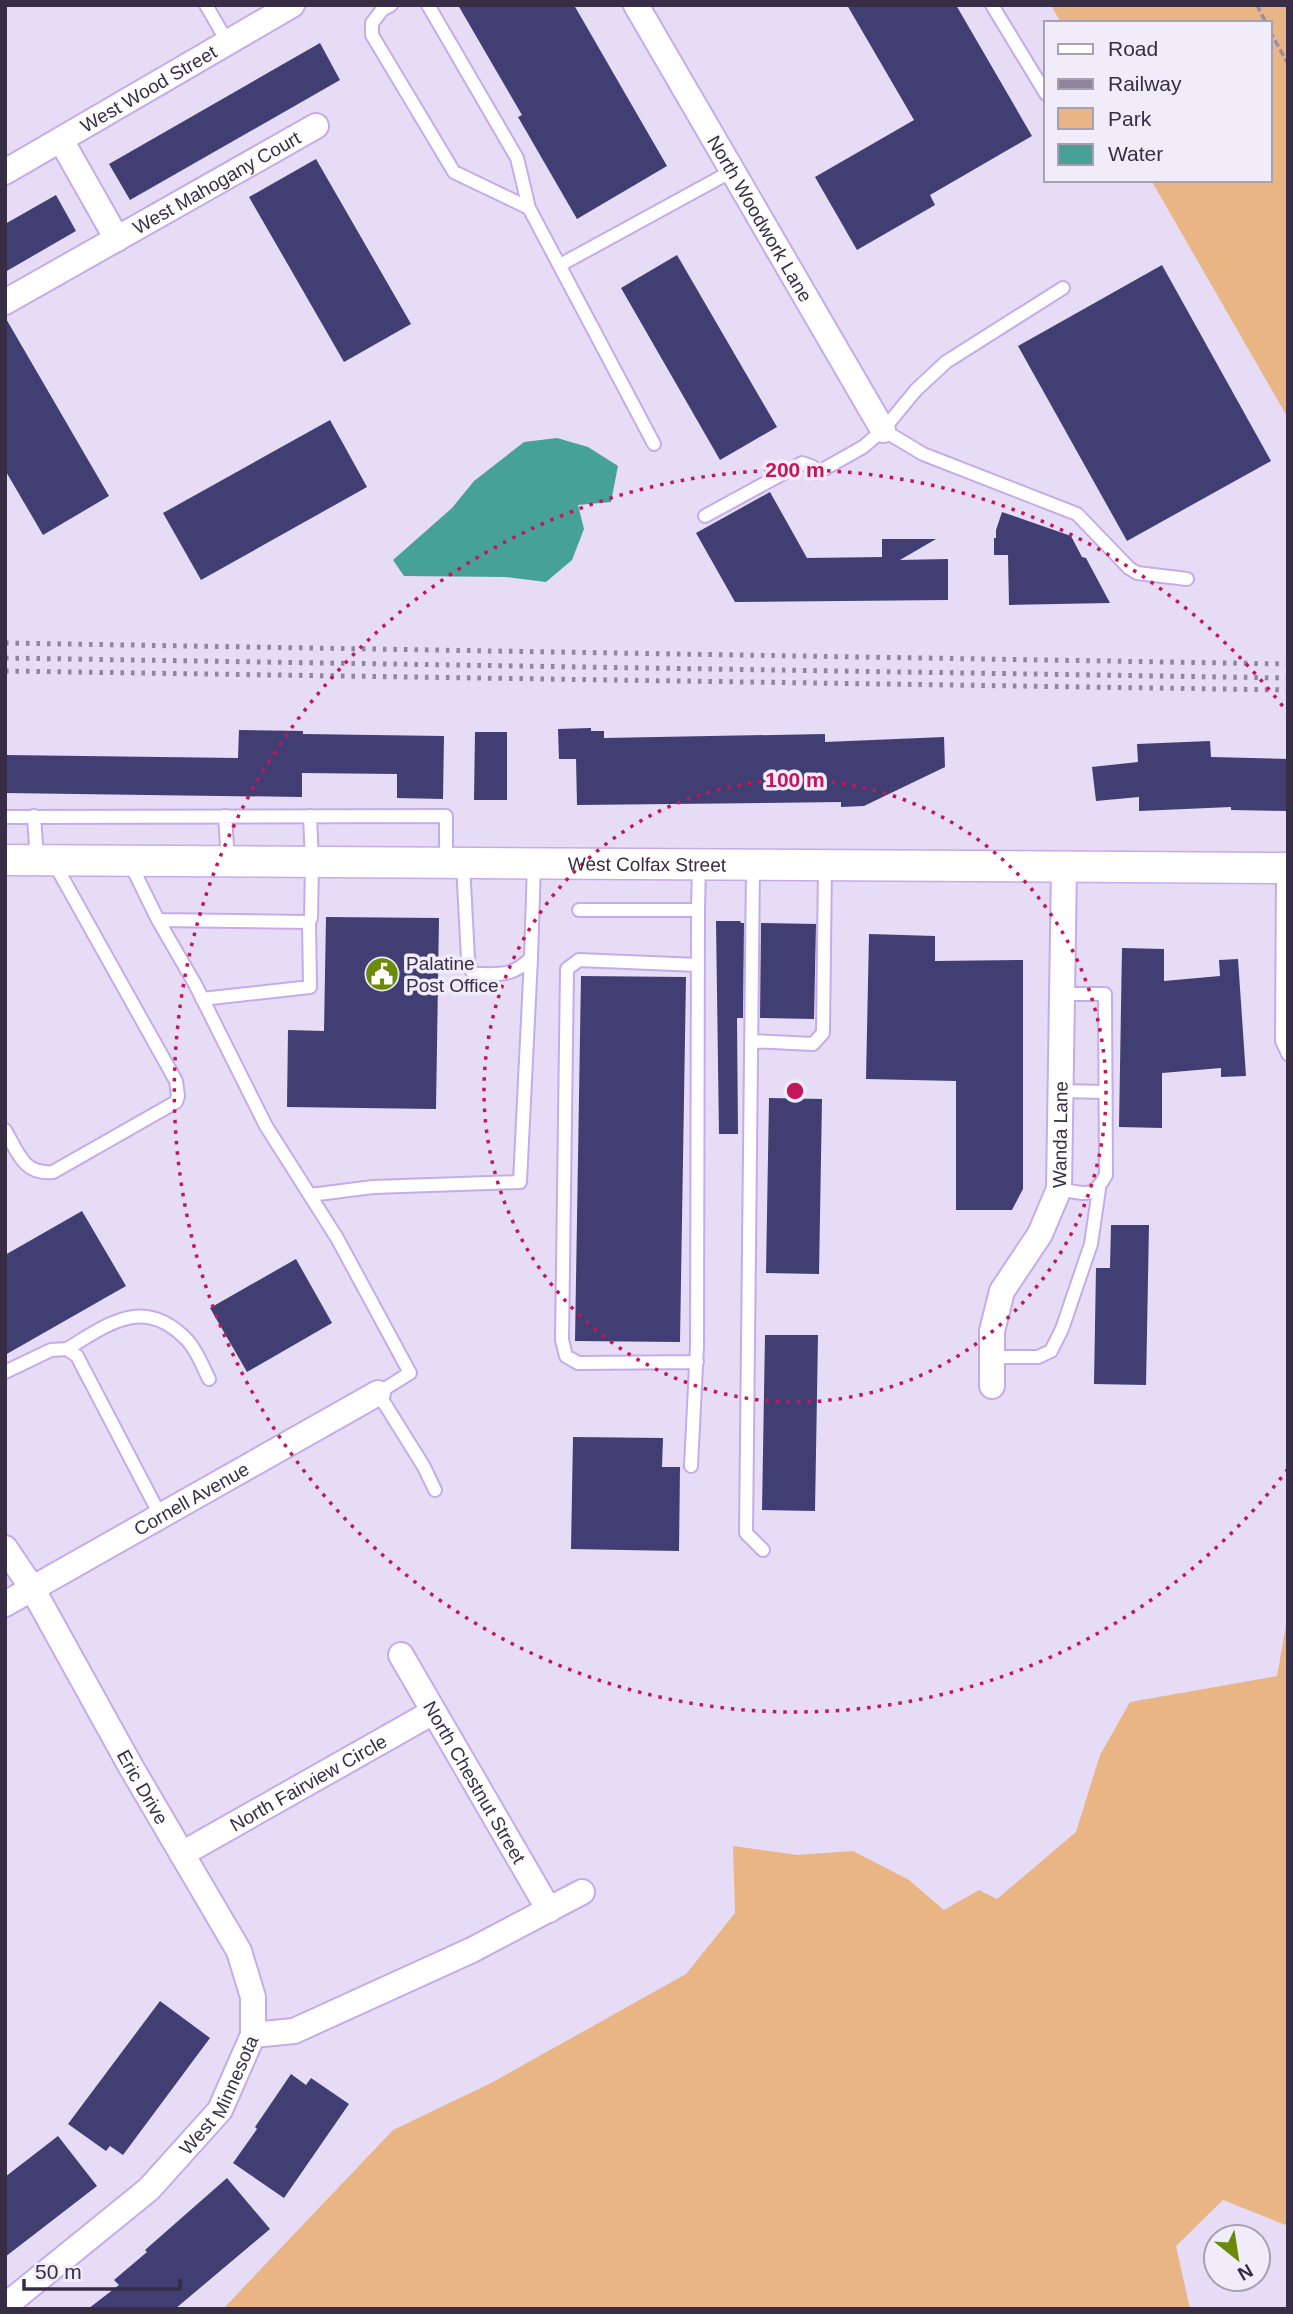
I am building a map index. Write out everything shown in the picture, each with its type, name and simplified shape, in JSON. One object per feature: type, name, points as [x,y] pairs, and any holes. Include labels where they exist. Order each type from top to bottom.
[{"type":"street","name":"West Wood Street","points":[[5,172],[292,5]]},
{"type":"street","name":"North Woodwork Lane","points":[[636,5],[883,430]]},
{"type":"street","name":"West Mahogany Court","points":[[5,302],[316,126]]},
{"type":"street","name":"West Mahogany Court","points":[[61,141],[117,239]]},
{"type":"street","name":"West Colfax Street","points":[[5,860],[1285,868]]},
{"type":"street","name":"Wanda Lane","points":[[992,1386],[992,1331],[1002,1291],[1040,1234],[1059,1189],[1064,867]]},
{"type":"street","name":"Cornell Avenue","points":[[5,1604],[378,1393]]},
{"type":"street","name":"Eric Drive","points":[[5,1548],[32,1588],[239,1951],[253,1997],[253,2035]]},
{"type":"street","name":"North Chestnut Street","points":[[401,1656],[549,1910]]},
{"type":"street","name":"North Fairview Circle","points":[[182,1854],[433,1712]]},
{"type":"street","name":"West Minnesota","points":[[5,2306],[149,2189],[220,2110],[253,2035],[294,2031],[472,1950],[582,1892]]},
{"type":"lane","points":[[206,5],[229,43]]},
{"type":"lane","points":[[391,5],[382,10],[372,23],[372,35],[453,172],[529,208]]},
{"type":"lane","points":[[428,5],[517,159],[529,208],[654,444]]},
{"type":"lane","points":[[992,5],[1044,91]]},
{"type":"lane","points":[[560,265],[732,171]]},
{"type":"lane","points":[[705,516],[802,463],[813,467],[817,473],[863,447],[883,430],[916,390],[946,362],[1063,288]]},
{"type":"lane","points":[[883,430],[923,454],[1077,514],[1137,573],[1187,579]]},
{"type":"lane","points":[[225,816],[228,862]]},
{"type":"lane","points":[[202,999],[310,988],[310,816]]},
{"type":"lane","points":[[5,817],[446,816],[471,970],[475,974],[508,974],[519,970],[531,958]]},
{"type":"lane","points":[[5,1130],[26,1166],[43,1173],[53,1172],[176,1102],[178,1096],[176,1081],[45,860],[34,817]]},
{"type":"lane","points":[[129,861],[266,1126],[337,1238],[410,1373],[378,1393],[424,1467],[435,1490]]},
{"type":"lane","points":[[310,1195],[373,1187],[520,1182],[534,864]]},
{"type":"lane","points":[[691,1466],[696,1362],[699,865]]},
{"type":"lane","points":[[753,866],[746,1533],[763,1550]]},
{"type":"lane","points":[[751,1041],[813,1044],[823,1033],[825,866]]},
{"type":"lane","points":[[1285,868],[1282,1041],[1288,1054]]},
{"type":"lane","points":[[579,910],[698,910]]},
{"type":"lane","points":[[158,920],[309,922]]},
{"type":"lane","points":[[696,1362],[578,1363],[566,1356],[562,1340],[567,969],[579,960],[698,965]]},
{"type":"lane","points":[[992,1357],[1038,1357],[1051,1351],[1062,1329],[1091,1244],[1099,1189],[1106,1175],[1105,994],[1062,994]]},
{"type":"lane","points":[[1060,1091],[1106,1093]]},
{"type":"lane","points":[[1059,1189],[1088,1194],[1099,1189]]},
{"type":"lane","points":[[5,1372],[51,1350],[67,1349],[111,1322],[134,1315],[163,1322],[189,1342],[209,1379]]},
{"type":"lane","points":[[67,1349],[77,1356],[160,1515]]},
{"type":"path","points":[[1257,5],[1265,21]]},
{"type":"path","points":[[1272,35],[1288,64]]},
{"type":"green space","points":[[1051,5],[1288,5],[1288,418],[1152,182],[1272,182],[1272,21],[1060,21]]},
{"type":"green space","points":[[1288,1614],[1288,2226],[1223,2200],[1176,2246],[1190,2309],[223,2309],[393,2130],[491,2083],[686,1974],[735,1913],[733,1846],[797,1855],[853,1851],[909,1880],[944,1910],[979,1890],[997,1899],[1076,1832],[1100,1755],[1130,1702],[1277,1676]]},
{"type":"water","points":[[557,438],[588,447],[618,466],[611,502],[578,505],[584,529],[572,560],[546,582],[505,577],[404,576],[393,560],[452,508],[474,481],[524,442]]},
{"type":"building","points":[[458,5],[574,5],[667,166],[577,219],[518,117],[522,115]]},
{"type":"building","points":[[847,5],[956,5],[1032,136],[930,195],[935,205],[857,250],[815,177],[914,120]]},
{"type":"building","points":[[320,43],[340,80],[130,200],[109,164]]},
{"type":"building","points":[[316,159],[411,324],[344,362],[249,197]]},
{"type":"building","points":[[56,195],[76,231],[5,272],[5,224]]},
{"type":"building","points":[[677,255],[777,427],[720,460],[621,288]]},
{"type":"building","points":[[1162,265],[1271,461],[1127,541],[1018,346]]},
{"type":"building","points":[[5,317],[109,496],[43,535],[5,470]]},
{"type":"building","points":[[330,420],[367,487],[201,580],[163,513]]},
{"type":"building","points":[[770,492],[807,558],[882,557],[882,539],[936,539],[900,560],[948,559],[948,600],[735,602],[696,533]]},
{"type":"building","points":[[1002,512],[1071,536],[1110,603],[1009,605],[1008,555],[994,555],[994,538]]},
{"type":"building","points":[[591,728],[591,731],[604,731],[604,738],[825,734],[825,742],[944,737],[945,767],[864,806],[841,807],[841,802],[577,805],[576,759],[559,759],[558,729]]},
{"type":"building","points":[[239,730],[303,731],[303,734],[444,736],[443,799],[397,798],[397,774],[302,773],[302,797],[5,793],[5,755],[238,758]]},
{"type":"building","points":[[475,732],[507,732],[507,800],[474,800]]},
{"type":"building","points":[[1210,741],[1211,757],[1288,759],[1288,811],[1231,810],[1231,807],[1139,811],[1139,797],[1096,801],[1092,767],[1138,762],[1137,744]]},
{"type":"building","name":"Palatine Post Office","points":[[326,917],[439,918],[436,1109],[287,1107],[288,1030],[324,1031]]},
{"type":"building","points":[[716,921],[744,923],[743,1018],[737,1018],[738,1134],[719,1134]]},
{"type":"building","points":[[761,923],[816,924],[814,1019],[760,1018]]},
{"type":"building","points":[[869,934],[935,936],[935,961],[1023,960],[1023,1189],[1012,1210],[956,1210],[956,1081],[866,1079]]},
{"type":"building","points":[[1122,948],[1164,949],[1164,981],[1220,976],[1219,960],[1238,959],[1246,1076],[1221,1077],[1221,1068],[1162,1073],[1162,1128],[1119,1127]]},
{"type":"building","points":[[581,976],[686,977],[680,1342],[575,1341]]},
{"type":"building","points":[[769,1098],[822,1099],[819,1274],[766,1273]]},
{"type":"building","points":[[82,1211],[126,1286],[5,1355],[5,1255]]},
{"type":"building","points":[[1111,1225],[1149,1225],[1146,1385],[1094,1384],[1096,1268],[1110,1268]]},
{"type":"building","points":[[296,1259],[332,1323],[247,1372],[210,1308]]},
{"type":"building","points":[[765,1335],[818,1335],[815,1511],[762,1510]]},
{"type":"building","points":[[573,1437],[663,1438],[662,1467],[680,1467],[679,1551],[571,1549]]},
{"type":"building","points":[[160,2001],[210,2038],[123,2155],[110,2146],[106,2151],[68,2124]]},
{"type":"building","points":[[291,2074],[306,2085],[311,2078],[349,2104],[284,2198],[233,2163]]},
{"type":"building","points":[[58,2136],[97,2186],[5,2257],[5,2177]]},
{"type":"building","points":[[227,2178],[270,2229],[175,2309],[88,2309],[119,2285],[114,2280],[147,2252],[145,2250]]},
{"type":"railway","points":[[5,643],[1288,664]]},
{"type":"railway","points":[[5,658],[1288,678]]},
{"type":"railway","points":[[5,671],[1288,690]]},
{"type":"place","name":"Palatine Post Office","points":[[382,974]]}]
